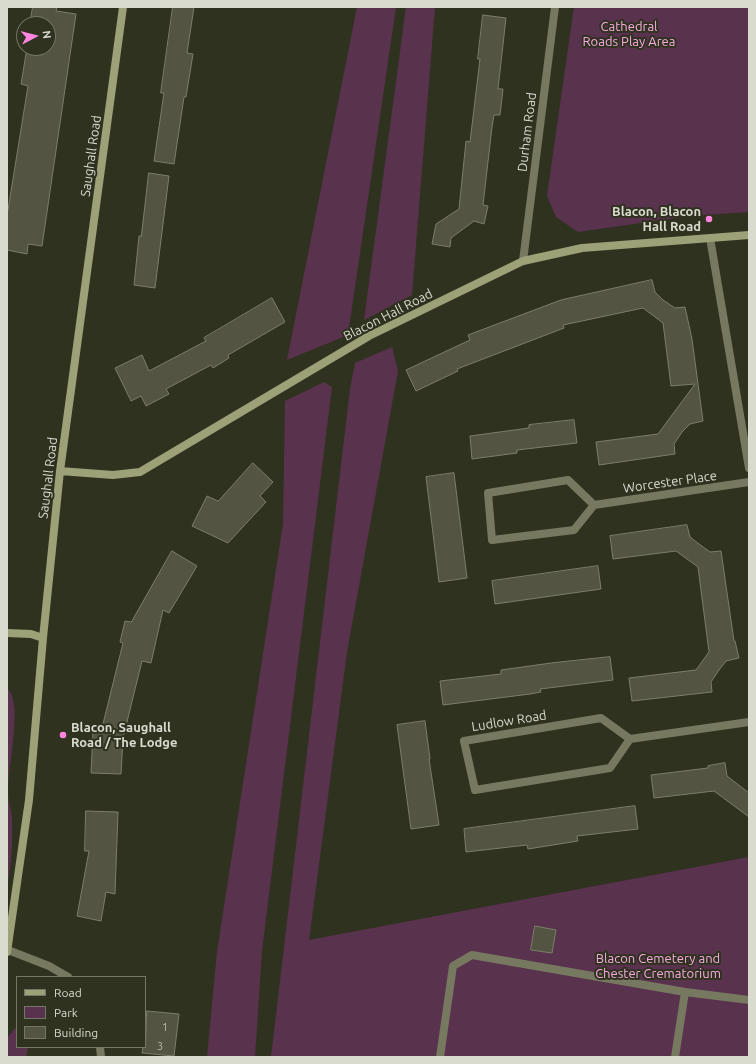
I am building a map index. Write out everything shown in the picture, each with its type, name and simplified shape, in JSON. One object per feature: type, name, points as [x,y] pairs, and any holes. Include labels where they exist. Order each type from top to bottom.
[{"type":"street","name":"Saughall Road","points":[[7,951],[29,800],[43,638],[60,471],[123,7]]},
{"type":"street","name":"Durham Road","points":[[523,261],[555,7]]},
{"type":"street","name":"Blacon Hall Road","points":[[60,471],[114,475],[140,472],[369,336],[523,261],[582,248],[749,235]]},
{"type":"street","points":[[710,238],[749,468]]},
{"type":"street","points":[[568,480],[594,505],[574,530],[492,540],[488,493],[568,480]]},
{"type":"street","name":"Worcester Place","points":[[594,505],[749,482]]},
{"type":"street","points":[[7,633],[30,634],[43,638]]},
{"type":"street","name":"Ludlow Road","points":[[601,718],[630,739],[610,768],[475,790],[464,741],[601,718]]},
{"type":"street","points":[[630,739],[749,722]]},
{"type":"street","points":[[7,951],[49,966],[66,976]]},
{"type":"street","points":[[440,1057],[453,966],[472,956],[685,992],[749,1000]]},
{"type":"street","points":[[675,1057],[685,992]]},
{"type":"green space","points":[[357,7],[396,7],[348,335],[287,360]]},
{"type":"green space","points":[[406,7],[435,7],[412,295],[364,320]]},
{"type":"green space","name":"Cathedral Roads Play Area","points":[[574,7],[749,7],[749,212],[690,216],[578,232],[556,217],[547,196]]},
{"type":"green space","name":"Blacon Cemetery and Chester Crematorium","points":[[392,347],[398,371],[347,652],[309,940],[749,857],[749,1057],[271,1057],[350,389],[355,363]]},
{"type":"green space","points":[[324,382],[332,387],[262,951],[255,1057],[207,1057],[217,952],[283,524],[285,401]]},
{"type":"green space","points":[[7,688],[12,696],[15,722],[8,783],[8,796],[12,817],[12,837],[11,863],[7,888]]},
{"type":"green space","points":[[16,1027],[16,1048],[28,1048],[26,1057],[7,1057],[7,1038]]},
{"type":"building","points":[[33,7],[57,7],[56,11],[76,14],[42,246],[28,244],[27,254],[7,250],[7,216],[28,86],[21,84],[26,56],[56,56],[56,16],[31,16]]},
{"type":"building","points":[[173,7],[194,7],[187,53],[193,54],[186,97],[184,97],[174,164],[154,161],[164,93],[161,93]]},
{"type":"building","points":[[483,15],[506,18],[498,89],[503,89],[500,115],[494,115],[492,127],[483,205],[488,206],[484,224],[474,221],[451,238],[450,247],[432,244],[436,224],[459,209],[466,141],[470,142],[480,59],[478,59]]},
{"type":"building","points":[[149,173],[169,176],[155,288],[134,285],[139,236],[141,236]]},
{"type":"building","points":[[652,280],[655,292],[663,300],[675,308],[685,307],[692,339],[703,421],[690,424],[682,432],[674,444],[675,454],[599,465],[596,442],[658,434],[695,384],[671,386],[663,323],[643,308],[563,325],[564,328],[457,369],[458,371],[416,391],[406,370],[470,340],[468,335],[561,300]]},
{"type":"building","points":[[272,298],[285,322],[228,355],[229,358],[213,368],[211,365],[166,389],[169,394],[146,406],[141,396],[131,401],[115,368],[142,355],[149,371],[206,341],[204,338]]},
{"type":"building","points":[[574,420],[577,443],[517,450],[517,453],[472,459],[470,436],[529,428],[529,425]]},
{"type":"building","points":[[253,463],[273,482],[260,496],[266,502],[228,543],[192,526],[207,496],[218,501]]},
{"type":"building","points":[[454,473],[467,578],[439,582],[426,477]]},
{"type":"building","points":[[687,525],[690,537],[699,544],[710,552],[721,551],[734,641],[739,658],[726,661],[711,682],[712,692],[632,701],[629,678],[696,670],[709,652],[698,567],[676,551],[613,559],[610,536]]},
{"type":"building","points":[[172,551],[197,566],[169,613],[163,610],[151,663],[142,661],[123,738],[121,774],[91,773],[93,731],[101,732],[123,643],[120,642],[125,621],[131,622]]},
{"type":"building","points":[[598,566],[601,589],[495,604],[492,581]]},
{"type":"building","points":[[610,657],[613,680],[540,689],[541,692],[530,694],[443,705],[440,681],[501,674],[501,670]]},
{"type":"building","points":[[425,721],[439,825],[411,829],[397,725]]},
{"type":"building","points":[[725,763],[727,776],[749,793],[749,817],[714,791],[654,798],[651,775],[708,768],[708,766]]},
{"type":"building","points":[[635,806],[638,829],[577,836],[578,841],[528,849],[527,845],[466,852],[464,829]]},
{"type":"building","points":[[86,811],[118,812],[115,894],[106,892],[101,921],[77,916],[89,851],[85,851]]},
{"type":"building","points":[[535,926],[556,930],[552,953],[531,950]]},
{"type":"building","points":[[147,1011],[179,1014],[174,1056],[142,1053],[143,1048],[146,1048]]},
{"type":"place","name":"Blacon, Blacon Hall Road","points":[[709,219]]},
{"type":"place","name":"Blacon, Saughall Road / The Lodge","points":[[63,735]]}]
